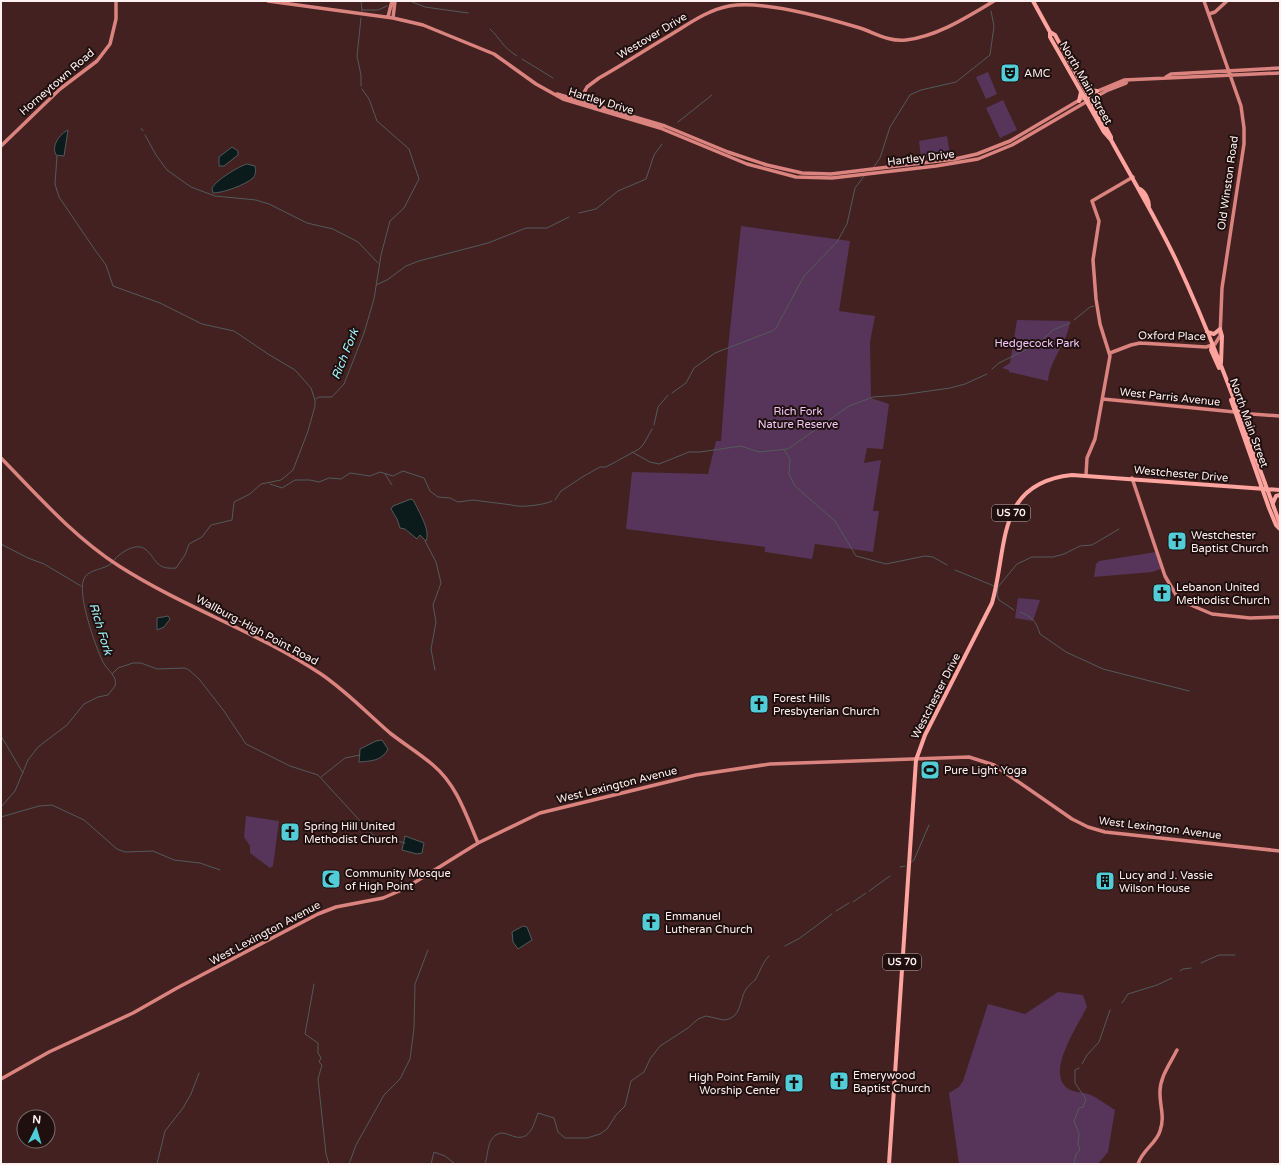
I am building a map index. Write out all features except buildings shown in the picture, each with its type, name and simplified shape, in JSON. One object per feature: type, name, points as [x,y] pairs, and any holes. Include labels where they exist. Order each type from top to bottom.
[{"type":"main road","name":"North Main Street","points":[[1033,1],[1082,84],[1087,99],[1133,176],[1177,262],[1221,367],[1276,525],[1280,529]]},
{"type":"main road","name":"North Main Street","points":[[1050,32],[1050,37],[1081,92],[1094,107],[1106,132]]},
{"type":"main road","points":[[1082,84],[1089,90],[1098,93],[1094,107]]},
{"type":"main road","points":[[1079,101],[1081,92]]},
{"type":"main road","points":[[1207,332],[1214,334],[1220,329],[1222,336],[1221,367]]},
{"type":"main road","name":"North Main Street","points":[[1212,345],[1212,350],[1237,412],[1258,477],[1273,506],[1280,524],[1280,529]]},
{"type":"main road","name":"Westchester Drive","points":[[889,1164],[916,760],[925,735],[992,603],[998,579],[1007,525],[1011,513],[1020,500],[1030,490],[1042,482],[1064,476],[1086,475],[1132,478],[1265,490]]},
{"type":"main road","points":[[1240,488],[1255,486],[1258,483],[1258,477]]},
{"type":"main road","name":"US 70","points":[[1265,490],[1280,490]]},
{"type":"main road","name":"US 70","points":[[1265,490],[1272,494],[1280,495]]},
{"type":"main road","points":[[1273,506],[1276,496],[1280,495]]},
{"type":"street","name":"Horneytown Road","points":[[1,146],[60,89],[97,61],[110,44],[116,19],[116,1]]},
{"type":"street","points":[[268,1],[391,18],[423,25],[490,52],[536,84],[552,92]]},
{"type":"street","points":[[391,18],[392,1]]},
{"type":"street","points":[[391,18],[395,1]]},
{"type":"street","name":"Westover Drive","points":[[580,100],[587,87],[600,78],[692,22],[718,8],[742,4],[760,6],[820,17],[862,28],[885,38],[900,41],[938,31],[994,1]]},
{"type":"street","name":"Old Winston Road","points":[[1204,1],[1241,106],[1244,137],[1222,288],[1219,338],[1212,345]]},
{"type":"street","points":[[1209,14],[1215,12],[1227,1]]},
{"type":"street","points":[[1087,99],[1098,93],[1126,83],[1127,81],[1156,77],[1171,78],[1280,68]]},
{"type":"street","points":[[1230,73],[1280,73]]},
{"type":"street","name":"Hartley Drive","points":[[552,92],[665,126],[728,152],[786,170],[820,174],[955,159],[977,154],[1010,142],[1079,101],[1087,99]]},
{"type":"street","name":"Hartley Drive","points":[[552,92],[568,101],[671,132],[747,164],[782,174],[822,178],[959,163],[978,159],[1012,145],[1087,99]]},
{"type":"street","points":[[1086,475],[1087,458],[1095,439],[1110,353],[1100,324],[1094,283],[1094,253],[1099,222],[1092,204],[1094,198],[1133,176]]},
{"type":"street","name":"Oxford Place","points":[[1110,353],[1140,343],[1197,347],[1212,345]]},
{"type":"street","name":"West Parris Avenue","points":[[1103,399],[1280,416]]},
{"type":"street","name":"Wallburg-High Point Road","points":[[1,458],[73,531],[118,565],[154,586],[236,627],[319,673],[338,686],[394,736],[434,765],[445,776],[458,796],[478,843]]},
{"type":"street","points":[[1132,478],[1165,576],[1180,600],[1212,614],[1250,618],[1280,617]]},
{"type":"street","name":"West Lexington Avenue","points":[[1,1079],[45,1054],[133,1013],[177,988],[318,914],[336,908],[383,898],[404,889],[478,843],[540,813],[696,775],[779,763],[916,760],[955,756],[983,760],[1008,773],[1072,819],[1093,829],[1280,851]]},
{"type":"street","points":[[1138,1164],[1143,1153],[1160,1132],[1163,1115],[1160,1092],[1161,1081],[1177,1050]]},
{"type":"green space","points":[[988,72],[997,94],[986,99],[976,77]]},
{"type":"green space","points":[[1003,100],[1017,130],[1000,138],[986,108]]},
{"type":"green space","points":[[947,136],[950,154],[921,158],[919,141]]},
{"type":"green space","name":"Rich Fork Nature Reserve","points":[[741,226],[850,241],[839,311],[875,316],[870,342],[871,398],[889,404],[883,449],[867,448],[864,463],[881,460],[873,511],[879,511],[873,552],[815,544],[812,559],[765,552],[765,547],[626,529],[632,472],[708,474],[716,441],[721,441],[728,348]]},
{"type":"green space","name":"Hedgecock Park","points":[[1017,320],[1070,321],[1069,329],[1049,373],[1048,381],[1009,372],[1009,370],[1002,368],[1010,363]]},
{"type":"green space","points":[[1156,552],[1161,569],[1152,572],[1094,577],[1096,564],[1099,561]]},
{"type":"green space","points":[[1018,598],[1040,600],[1033,621],[1015,618]]},
{"type":"green space","points":[[246,816],[279,821],[273,866],[270,868],[250,853],[250,846],[244,837]]},
{"type":"green space","points":[[1058,992],[1083,995],[1087,1007],[1066,1048],[1060,1071],[1061,1081],[1072,1091],[1091,1095],[1115,1110],[1108,1152],[1098,1164],[959,1164],[949,1093],[959,1087],[963,1081],[988,1004],[1025,1014]]},
{"type":"shaded area","points":[[68,130],[64,156],[56,155],[55,144],[62,134]]},
{"type":"shaded area","points":[[232,147],[238,151],[238,155],[224,166],[219,166],[219,157]]},
{"type":"shaded area","points":[[247,164],[255,166],[256,172],[253,178],[234,188],[213,193],[213,186],[217,182],[243,165]]},
{"type":"shaded area","points":[[411,499],[414,501],[425,526],[427,532],[426,541],[420,535],[417,539],[405,529],[400,528],[391,509],[393,506]]},
{"type":"shaded area","points":[[168,616],[170,619],[164,627],[157,630],[157,618]]},
{"type":"shaded area","points":[[382,740],[388,749],[383,756],[376,760],[359,762],[360,749],[376,741]]},
{"type":"shaded area","points":[[405,836],[424,843],[422,853],[417,854],[402,850]]},
{"type":"shaded area","points":[[523,926],[527,927],[532,940],[518,949],[513,942],[512,932]]},
{"type":"waterway","name":"Rich Fork","points":[[361,1],[362,11]]},
{"type":"waterway","points":[[404,1],[410,1],[425,7],[468,13]]},
{"type":"waterway","points":[[362,10],[378,10],[387,6]]},
{"type":"waterway","points":[[873,168],[880,158],[890,127],[910,95],[921,90],[956,82],[990,55],[994,26],[991,11]]},
{"type":"waterway","name":"Rich Fork","points":[[361,18],[357,56],[361,75],[361,86]]},
{"type":"waterway","points":[[490,29],[504,46],[517,56]]},
{"type":"waterway","points":[[522,59],[553,78]]},
{"type":"waterway","name":"Rich Fork","points":[[316,399],[319,397],[332,397],[344,384],[364,333],[374,299],[381,255],[390,221],[404,208],[419,179],[409,149],[377,121],[369,99],[362,89]]},
{"type":"waterway","points":[[678,122],[712,95]]},
{"type":"waterway","points":[[145,135],[156,155],[167,170],[191,187],[215,196],[256,200],[269,204],[307,223],[333,229],[358,242],[378,263]]},
{"type":"waterway","points":[[579,213],[596,209],[618,191],[646,179],[654,155],[662,144]]},
{"type":"waterway","points":[[57,156],[55,184],[59,197],[106,265],[113,286],[160,303],[202,324],[234,331],[295,370],[311,388],[315,400],[315,406],[308,431],[293,470],[281,480],[261,484],[250,494],[234,502],[232,520],[211,525],[202,537],[189,544],[185,555],[176,568],[169,568],[160,565],[149,552],[141,547],[128,549],[114,560]]},
{"type":"waterway","points":[[672,393],[686,383],[694,368],[715,353],[772,331],[776,328],[804,276],[837,242],[847,224],[855,188],[865,175]]},
{"type":"waterway","points":[[376,285],[387,280],[406,266],[419,261],[488,243],[526,228],[547,228],[569,217]]},
{"type":"waterway","points":[[1074,320],[1090,307],[1094,306]]},
{"type":"waterway","points":[[992,369],[999,363],[1039,343],[1053,330],[1070,323]]},
{"type":"waterway","points":[[632,452],[650,462],[659,464],[689,452],[700,452],[741,446],[759,452],[788,449],[849,406],[873,397],[901,395],[950,388],[965,384],[987,374]]},
{"type":"waterway","points":[[654,425],[658,407],[668,395]]},
{"type":"waterway","points":[[555,500],[561,491],[584,476],[600,467],[606,467],[639,449],[652,429]]},
{"type":"waterway","points":[[784,450],[790,459],[789,474],[795,486],[835,521],[856,556],[886,564],[925,556],[933,557],[947,565]]},
{"type":"waterway","points":[[270,484],[282,488],[295,480],[310,480],[319,482],[329,478],[341,479],[350,473],[370,476],[380,472],[393,476],[403,471],[424,478],[430,491],[438,497],[450,498],[458,502],[473,500],[526,506],[538,505],[552,501]]},
{"type":"waterway","points":[[385,474],[392,485]]},
{"type":"waterway","points":[[1014,610],[999,600],[997,595],[998,587],[1017,564],[1032,557],[1053,557],[1064,554],[1080,546],[1092,545],[1119,529]]},
{"type":"waterway","points":[[425,541],[436,562],[441,583],[433,605],[436,622],[431,649],[435,670]]},
{"type":"waterway","points":[[1,544],[28,558],[44,564],[81,586]]},
{"type":"waterway","name":"Rich Fork","points":[[1,807],[15,791],[28,760],[38,747],[67,725],[84,704],[98,697],[108,695],[115,686],[116,682],[114,676],[103,662],[96,645],[84,606],[83,594],[83,584],[87,574],[112,563]]},
{"type":"waterway","points":[[955,570],[994,586]]},
{"type":"waterway","points":[[1020,612],[1033,620],[1040,634],[1066,652],[1103,669],[1189,691]]},
{"type":"waterway","points":[[112,674],[118,668],[133,663],[141,663],[157,669],[185,668],[189,670],[199,679],[224,711],[246,744],[290,766],[318,775],[373,835],[405,843]]},
{"type":"waterway","points":[[1,736],[23,773]]},
{"type":"waterway","points":[[321,777],[345,758],[360,755]]},
{"type":"waterway","points":[[1,817],[39,806],[52,805],[84,820],[117,849],[125,852],[153,851],[174,860],[200,863],[220,870]]},
{"type":"waterway","points":[[910,863],[914,860],[929,825]]},
{"type":"waterway","points":[[900,867],[905,866]]},
{"type":"waterway","points":[[869,891],[890,876]]},
{"type":"waterway","points":[[853,902],[866,893]]},
{"type":"waterway","points":[[836,911],[849,903]]},
{"type":"waterway","points":[[785,946],[800,938],[832,914]]},
{"type":"waterway","points":[[349,1164],[356,1145],[384,1095],[400,1079],[410,1059],[414,1028],[415,984],[428,950]]},
{"type":"waterway","points":[[1201,963],[1219,955],[1235,955]]},
{"type":"waterway","points":[[485,1164],[490,1142],[496,1135],[505,1133],[516,1137],[525,1136],[531,1130],[538,1113],[554,1118],[558,1132],[565,1138],[587,1138],[600,1134],[607,1129],[616,1115],[625,1106],[631,1081],[644,1072],[650,1059],[660,1046],[688,1028],[698,1019],[706,1016],[724,1020],[730,1019],[734,1016],[739,1008],[746,989],[755,980],[769,956]]},
{"type":"waterway","points":[[1180,971],[1191,968]]},
{"type":"waterway","points":[[1122,1003],[1128,994],[1157,985],[1172,978]]},
{"type":"waterway","points":[[314,984],[305,1034],[318,1043],[318,1053],[321,1058],[319,1062],[322,1065],[318,1079],[326,1154],[329,1164]]},
{"type":"waterway","points":[[1082,1064],[1087,1055],[1099,1042],[1110,1010]]},
{"type":"waterway","points":[[1074,1164],[1076,1154],[1080,1150],[1078,1145],[1079,1134],[1074,1121],[1079,1108],[1083,1107],[1086,1099],[1075,1083],[1075,1070],[1079,1068]]},
{"type":"waterway","points":[[157,1164],[165,1131],[183,1108],[191,1094],[199,1073]]},
{"type":"waterway","points":[[431,1164],[434,1152],[445,1156],[455,1164]]},
{"type":"place","name":"AMC","points":[[1010,73]]},
{"type":"place","name":"Westchester Baptist Church","points":[[1177,541]]},
{"type":"place","name":"Lebanon United Methodist Church","points":[[1162,593]]},
{"type":"place","name":"Forest Hills Presbyterian Church","points":[[759,704]]},
{"type":"place","name":"Pure Light Yoga","points":[[930,770]]},
{"type":"place","name":"Spring Hill United Methodist Church","points":[[290,832]]},
{"type":"place","name":"Community Mosque of High Point","points":[[331,879]]},
{"type":"place","name":"Lucy and J. Vassie Wilson House","points":[[1105,881]]},
{"type":"place","name":"Emmanuel Lutheran Church","points":[[651,922]]},
{"type":"place","name":"Emerywood Baptist Church","points":[[839,1081]]},
{"type":"place","name":"High Point Family Worship Center","points":[[794,1083]]}]
